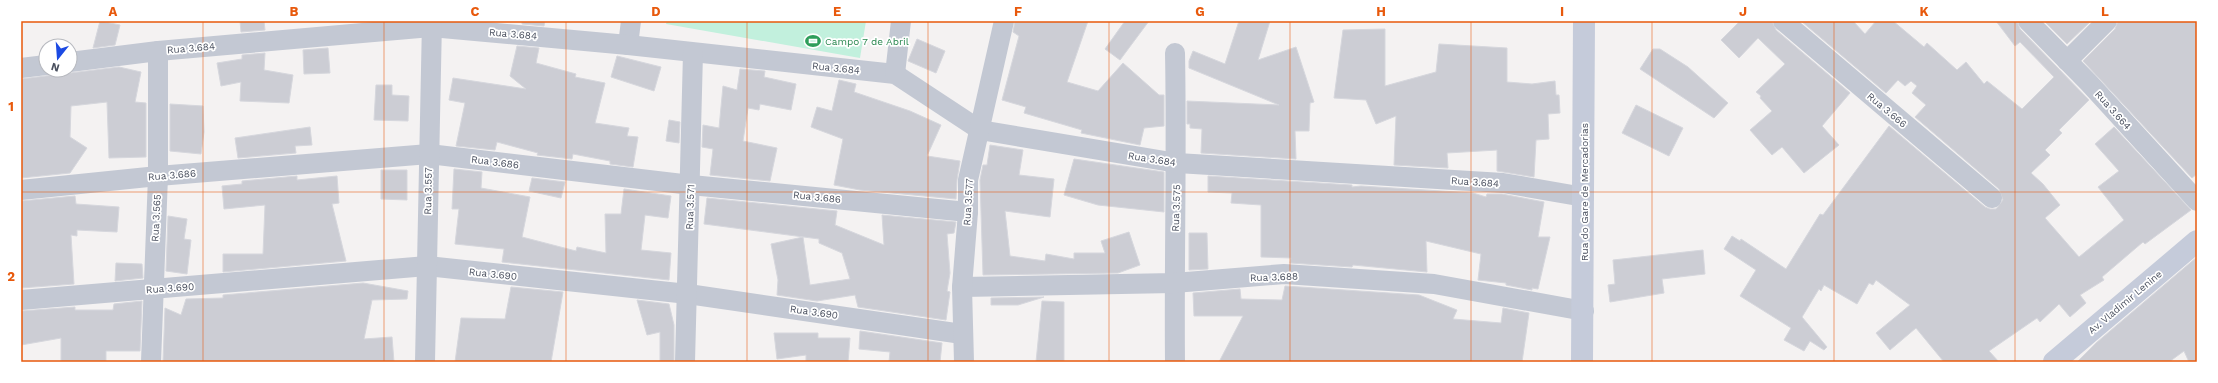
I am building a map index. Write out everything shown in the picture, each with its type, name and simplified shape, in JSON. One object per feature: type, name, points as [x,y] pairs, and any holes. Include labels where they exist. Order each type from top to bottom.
[{"type":"street","points":[[628,45],[632,21]]},
{"type":"street","points":[[895,74],[901,21]]},
{"type":"street","name":"Rua 3.577","points":[[964,362],[962,334],[962,287],[968,212],[968,180],[1004,21]]},
{"type":"street","name":"Rua do Gare de Mercadorias","points":[[1582,362],[1584,311],[1584,21]]},
{"type":"street","name":"Rua 3.666","points":[[1783,21],[1992,198]]},
{"type":"street","name":"Rua 3.664","points":[[2028,21],[2197,201]]},
{"type":"street","points":[[2067,61],[2107,21]]},
{"type":"street","name":"Rua 3.684","points":[[78,61],[158,51],[431,24],[895,74],[980,130],[1177,163],[1504,183],[1584,197]]},
{"type":"street","name":"Rua 3.557","points":[[425,362],[431,24]]},
{"type":"street","name":"Rua 3.565","points":[[151,362],[158,176],[158,51]]},
{"type":"street","name":"Rua 3.571","points":[[685,362],[691,185],[693,53]]},
{"type":"street","name":"Rua 3.575","points":[[1175,53],[1177,163],[1174,283],[1175,362]]},
{"type":"street","points":[[21,68],[38,66]]},
{"type":"street","name":"Rua 3.686","points":[[21,190],[158,176],[429,154],[691,185],[968,212]]},
{"type":"street","name":"Av. Vladimir Lenine","points":[[2054,362],[2197,241]]},
{"type":"street","name":"Rua 3.690","points":[[21,300],[427,266],[688,294],[962,334]]},
{"type":"street","name":"Rua 3.688","points":[[962,287],[1174,283],[1284,274],[1434,284],[1584,311]]},
{"type":"green space","name":"Campo 7 de Abril","points":[[667,21],[866,21],[860,58],[666,24]]},
{"type":"building","points":[[100,21],[120,25],[115,45],[93,48]]},
{"type":"building","points":[[240,21],[264,21],[265,30],[241,32]]},
{"type":"building","points":[[522,21],[545,21],[544,26],[522,24]]},
{"type":"building","points":[[1015,21],[1088,21],[1067,82],[1098,91],[1123,63],[1159,95],[1164,95],[1164,126],[1144,128],[1140,145],[1081,133],[1082,130],[1024,113],[1026,107],[1002,100],[1019,36],[1013,32]]},
{"type":"building","points":[[1125,21],[1149,21],[1120,60],[1105,49]]},
{"type":"building","points":[[1239,21],[1270,21],[1258,60],[1296,47],[1314,102],[1310,103],[1309,131],[1295,131],[1296,159],[1201,153],[1202,129],[1190,128],[1190,124],[1187,124],[1187,101],[1279,105],[1189,68],[1189,61],[1193,51],[1225,64]]},
{"type":"building","points":[[1740,21],[1772,21],[1776,30],[1850,93],[1822,126],[1839,145],[1804,173],[1782,147],[1772,155],[1750,130],[1772,111],[1760,98],[1761,96],[1756,92],[1785,64],[1758,38],[1739,58],[1721,40]]},
{"type":"building","points":[[1801,21],[1853,21],[1865,34],[1876,21],[1893,21],[1924,47],[1927,43],[1957,70],[1966,62],[1984,84],[1987,81],[2022,109],[2054,77],[2020,42],[2015,46],[1996,21],[2017,21],[2020,29],[2089,100],[2059,130],[2062,133],[2045,150],[2050,155],[2031,173],[2043,184],[2060,205],[2045,218],[2079,257],[2124,220],[2098,187],[2119,171],[2095,144],[2114,127],[2191,210],[2145,244],[2143,242],[2102,277],[2104,280],[2080,295],[2086,303],[2070,317],[2059,304],[2040,322],[2037,318],[1989,351],[1999,362],[1944,362],[1916,328],[1890,350],[1876,333],[1910,305],[1876,280],[1873,285],[1869,283],[1857,304],[1824,285],[1821,291],[1819,289],[1802,317],[1827,347],[1824,350],[1810,341],[1804,351],[1784,340],[1791,328],[1740,296],[1756,270],[1724,249],[1732,236],[1740,241],[1741,239],[1786,269],[1820,214],[1823,215],[1889,126],[1985,207],[1996,209],[2003,200],[1999,189],[1915,117],[1926,105],[1912,93],[1917,86],[1911,81],[1905,86],[1898,80],[1886,93]]},
{"type":"building","points":[[2044,21],[2091,21],[2067,44]]},
{"type":"building","points":[[2118,21],[2197,21],[2197,174],[2192,178],[2083,61],[2115,29]]},
{"type":"building","points":[[1385,29],[1385,86],[1436,72],[1439,44],[1507,48],[1507,82],[1532,84],[1555,81],[1556,95],[1559,95],[1560,113],[1548,114],[1549,139],[1536,140],[1534,177],[1497,171],[1497,150],[1447,153],[1448,168],[1394,165],[1396,116],[1376,124],[1366,100],[1334,98],[1343,30]]},
{"type":"building","points":[[917,39],[945,51],[936,73],[908,61]]},
{"type":"building","points":[[517,46],[539,48],[536,63],[576,74],[575,77],[605,83],[595,123],[629,128],[627,136],[638,137],[633,167],[610,164],[610,161],[573,154],[572,159],[537,155],[538,153],[497,142],[495,150],[456,146],[465,103],[449,100],[453,78],[526,89],[510,76]]},
{"type":"building","points":[[328,48],[330,73],[304,74],[303,50]]},
{"type":"building","points":[[1653,49],[1660,49],[1688,67],[1728,103],[1714,118],[1640,69]]},
{"type":"building","points":[[265,53],[264,70],[293,75],[289,103],[240,101],[241,82],[221,86],[217,63],[242,59],[242,55]]},
{"type":"building","points":[[617,56],[661,67],[654,91],[611,77]]},
{"type":"building","points":[[119,67],[141,72],[135,102],[146,103],[146,157],[109,158],[107,102],[71,106],[70,137],[87,148],[70,173],[21,178],[21,79],[38,77],[78,78],[78,72]]},
{"type":"building","points":[[740,69],[765,71],[764,77],[796,84],[791,110],[760,104],[759,110],[748,108],[743,141],[777,148],[770,181],[710,175],[713,149],[702,147],[703,125],[719,128],[723,86],[737,90]]},
{"type":"building","points":[[839,80],[856,84],[854,92],[910,111],[941,125],[927,156],[960,161],[956,199],[860,190],[834,185],[843,139],[811,127],[817,107],[832,111]]},
{"type":"building","points":[[376,85],[392,85],[392,95],[409,96],[408,121],[374,120]]},
{"type":"building","points":[[170,104],[203,106],[204,132],[201,154],[170,151]]},
{"type":"building","points":[[1636,105],[1683,128],[1669,156],[1622,133]]},
{"type":"building","points":[[669,120],[680,122],[679,143],[666,141]]},
{"type":"building","points":[[310,127],[312,145],[295,146],[296,153],[238,158],[235,138]]},
{"type":"building","points":[[990,145],[1023,150],[1019,175],[1054,179],[1050,217],[1005,211],[1010,256],[1045,261],[1046,254],[1074,259],[1074,253],[1105,253],[1101,241],[1129,232],[1140,265],[1118,273],[983,275],[980,180],[983,165],[987,165]]},
{"type":"building","points":[[1074,159],[1164,172],[1164,212],[1098,205],[1064,195]]},
{"type":"building","points":[[454,169],[482,172],[481,188],[530,197],[522,237],[576,251],[577,247],[606,253],[605,214],[621,214],[624,189],[671,196],[668,218],[645,215],[641,250],[671,253],[669,280],[502,262],[504,249],[455,244],[459,209],[452,209]]},
{"type":"building","points":[[381,170],[407,170],[407,200],[381,199]]},
{"type":"building","points":[[297,176],[297,180],[337,176],[339,203],[332,204],[346,261],[223,272],[223,254],[263,254],[265,205],[224,209],[222,186],[242,184],[242,181]]},
{"type":"building","points":[[1208,176],[1352,185],[1352,187],[1361,186],[1473,193],[1486,197],[1487,194],[1502,194],[1544,202],[1538,237],[1550,237],[1538,289],[1532,288],[1532,290],[1506,285],[1506,283],[1478,280],[1481,254],[1426,241],[1427,272],[1353,265],[1352,267],[1290,263],[1291,258],[1261,257],[1261,205],[1231,203],[1232,193],[1208,192]]},
{"type":"building","points":[[532,178],[565,182],[561,198],[529,191]]},
{"type":"building","points":[[75,196],[76,204],[119,207],[117,232],[77,230],[77,236],[71,235],[74,284],[21,288],[21,201]]},
{"type":"building","points":[[707,198],[837,211],[835,225],[884,245],[882,215],[956,222],[954,233],[947,234],[950,273],[947,291],[950,292],[946,320],[858,307],[855,295],[817,301],[777,295],[778,280],[771,244],[803,237],[810,285],[850,279],[842,253],[819,243],[819,239],[704,224]]},
{"type":"building","points":[[168,216],[187,219],[184,239],[191,240],[187,274],[166,271]]},
{"type":"building","points":[[1189,233],[1207,233],[1208,269],[1189,270]]},
{"type":"building","points":[[1703,250],[1705,274],[1662,279],[1664,293],[1610,302],[1608,285],[1615,284],[1613,260]]},
{"type":"building","points":[[2197,257],[2197,362],[2189,362],[2184,351],[2169,362],[2077,362],[2096,343]]},
{"type":"building","points":[[116,263],[142,264],[143,278],[115,281]]},
{"type":"building","points":[[363,283],[408,291],[407,299],[372,300],[364,339],[392,337],[394,362],[163,362],[165,308],[181,315],[186,299],[223,298],[223,295]]},
{"type":"building","points":[[1285,286],[1419,295],[1457,310],[1453,319],[1501,323],[1503,308],[1529,313],[1522,362],[1219,362],[1243,316],[1194,316],[1193,293],[1240,289],[1241,299],[1282,300]]},
{"type":"building","points":[[511,287],[563,292],[551,362],[455,362],[461,318],[505,319]]},
{"type":"building","points":[[1044,297],[1018,305],[991,305],[991,298]]},
{"type":"building","points":[[637,300],[669,304],[674,325],[674,362],[660,362],[660,332],[647,335]]},
{"type":"building","points":[[142,301],[140,351],[106,351],[106,362],[61,362],[61,338],[21,345],[21,311],[75,307],[75,310],[113,310],[114,304]]},
{"type":"building","points":[[1042,301],[1064,302],[1064,362],[1036,362]]},
{"type":"building","points":[[860,331],[942,343],[940,362],[889,362],[890,352],[859,349]]},
{"type":"building","points":[[774,333],[818,333],[818,338],[850,338],[848,362],[806,362],[806,355],[777,359]]},
{"type":"place","name":"Campo 7 de Abril","points":[[813,41]]}]
